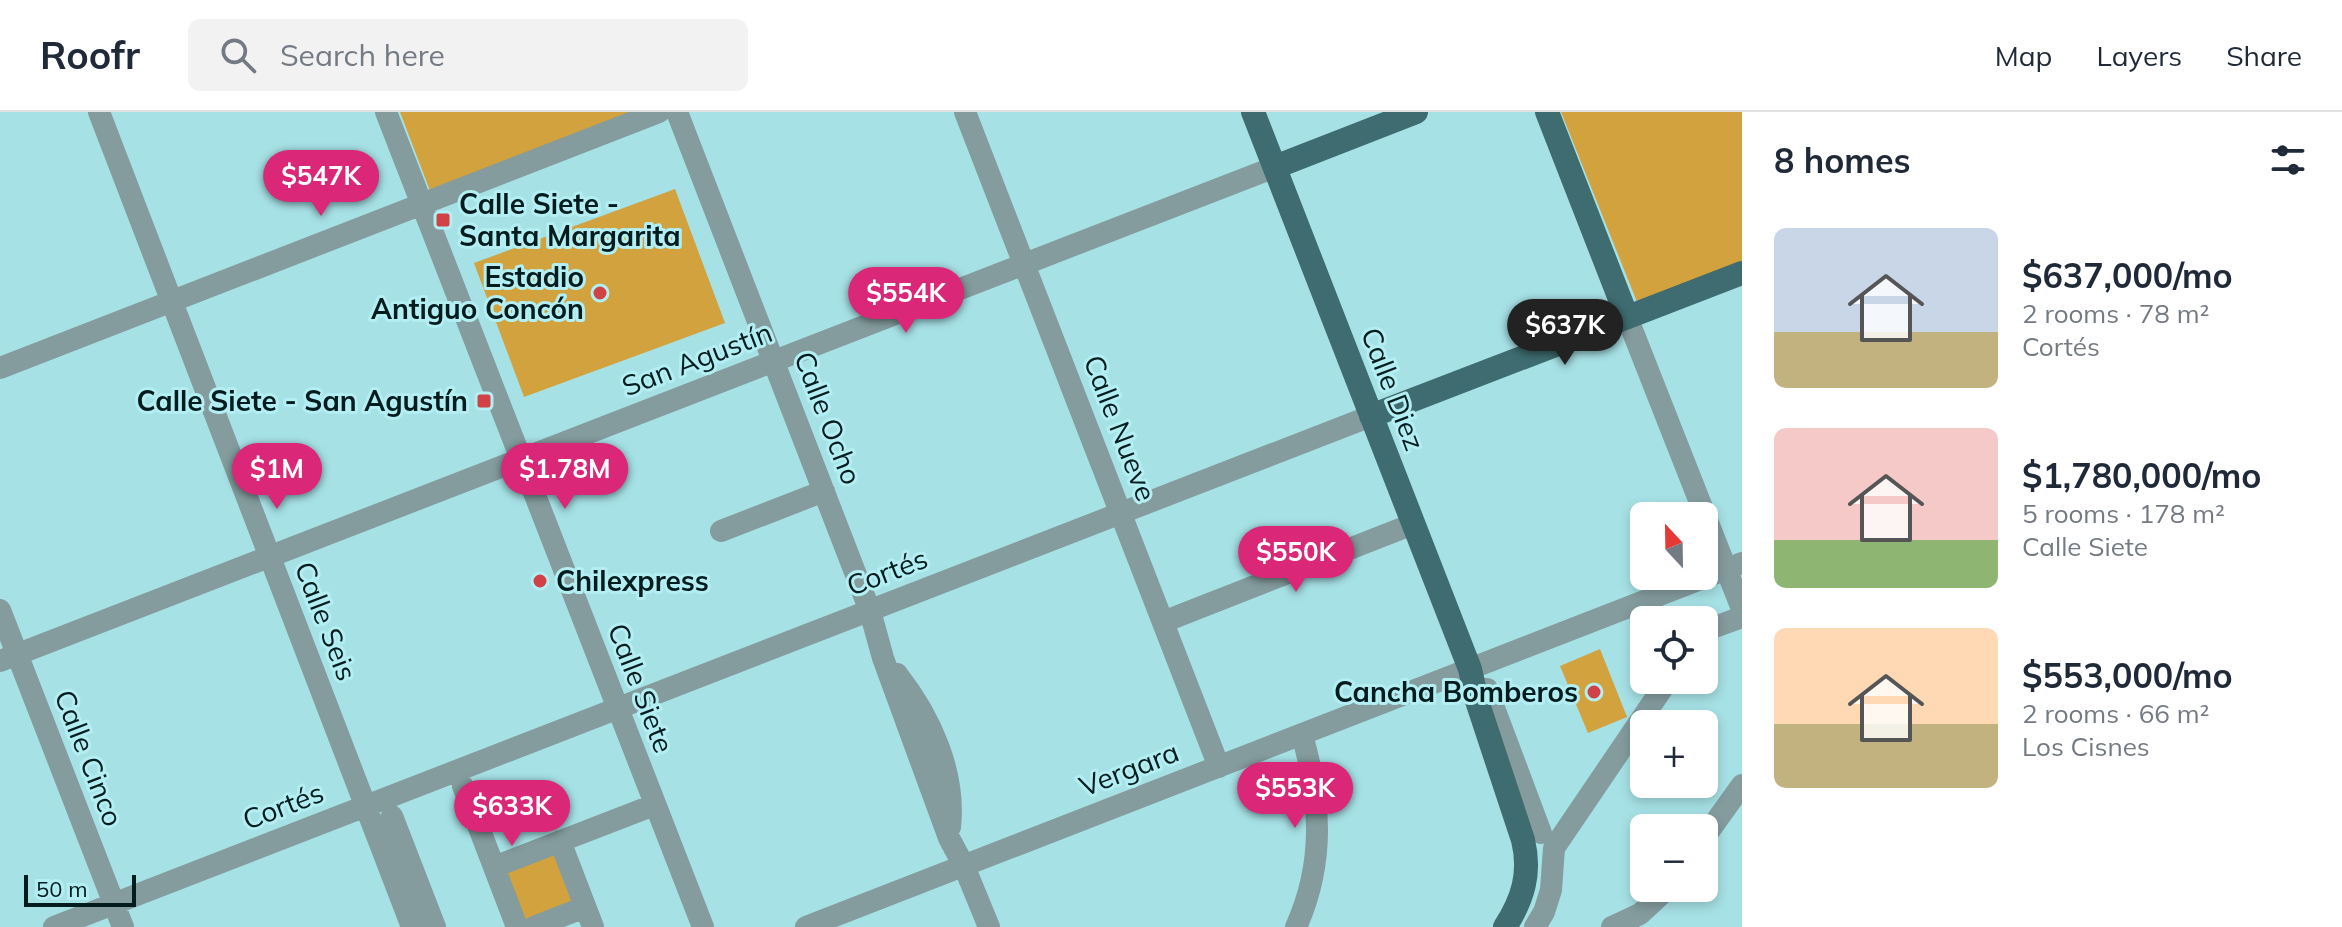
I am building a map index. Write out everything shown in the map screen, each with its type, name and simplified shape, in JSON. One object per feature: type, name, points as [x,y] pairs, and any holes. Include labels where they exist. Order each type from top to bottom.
[{"type":"main road","name":"Calle Diez","points":[[1253,112],[1471,679],[1525,850],[1525,886],[1510,919]]},
{"type":"main road","name":"San Agustín","points":[[1275,167],[1416,112]]},
{"type":"main road","points":[[1547,112],[1627,317]]},
{"type":"main road","name":"Cortés","points":[[1371,416],[1742,273]]},
{"type":"street","name":"Calle Seis","points":[[99,112],[412,927]]},
{"type":"street","name":"Calle Siete","points":[[386,112],[703,927]]},
{"type":"street","points":[[0,368],[659,112]]},
{"type":"street","name":"Calle Ocho","points":[[677,112],[870,611],[883,658],[915,700],[938,747],[950,790],[949,838],[989,927]]},
{"type":"street","name":"Calle Nueve","points":[[965,112],[1219,767]]},
{"type":"street","name":"San Agustín","points":[[9,658],[1275,167]]},
{"type":"street","points":[[1627,317],[1734,566],[1742,609]]},
{"type":"street","name":"Cortés","points":[[54,927],[1371,416]]},
{"type":"street","points":[[721,531],[824,491]]},
{"type":"street","points":[[1163,622],[1413,524]]},
{"type":"street","name":"Vergara","points":[[806,927],[1302,735],[1471,679],[1734,566]]},
{"type":"street","name":"Calle Cinco","points":[[0,610],[9,658],[123,927]]},
{"type":"street","points":[[1718,626],[1742,617]]},
{"type":"street","name":"Calle Diez","points":[[1471,679],[1487,689],[1541,833]]},
{"type":"street","points":[[1535,927],[1551,890],[1554,848],[1658,694]]},
{"type":"street","points":[[1296,927],[1314,873],[1318,831],[1316,790],[1302,735]]},
{"type":"street","points":[[1718,818],[1742,785]]},
{"type":"street","points":[[463,786],[517,927]]},
{"type":"street","points":[[494,867],[654,805]]},
{"type":"street","points":[[392,816],[435,927]]},
{"type":"street","points":[[534,927],[589,917],[560,841]]},
{"type":"street","points":[[1612,927],[1640,914],[1653,902]]},
{"type":"shaded area","points":[[400,112],[648,112],[432,196]]},
{"type":"shaded area","points":[[1561,112],[1742,112],[1742,266],[1639,307]]},
{"type":"shaded area","name":"Estadio Antiguo Concón","points":[[675,189],[725,323],[524,397],[474,263]]},
{"type":"shaded area","name":"Cancha Bomberos","points":[[1600,649],[1627,717],[1588,733],[1560,666]]},
{"type":"shaded area","points":[[555,851],[576,902],[522,924],[503,871]]},
{"type":"place","name":"Calle Siete - Santa Margarita","points":[[443,220]]},
{"type":"place","name":"Estadio Antiguo Concón","points":[[600,293]]},
{"type":"place","name":"Calle Siete - San Agustín","points":[[484,401]]},
{"type":"place","name":"Chilexpress","points":[[540,581]]},
{"type":"place","name":"Cancha Bomberos","points":[[1594,692]]}]
